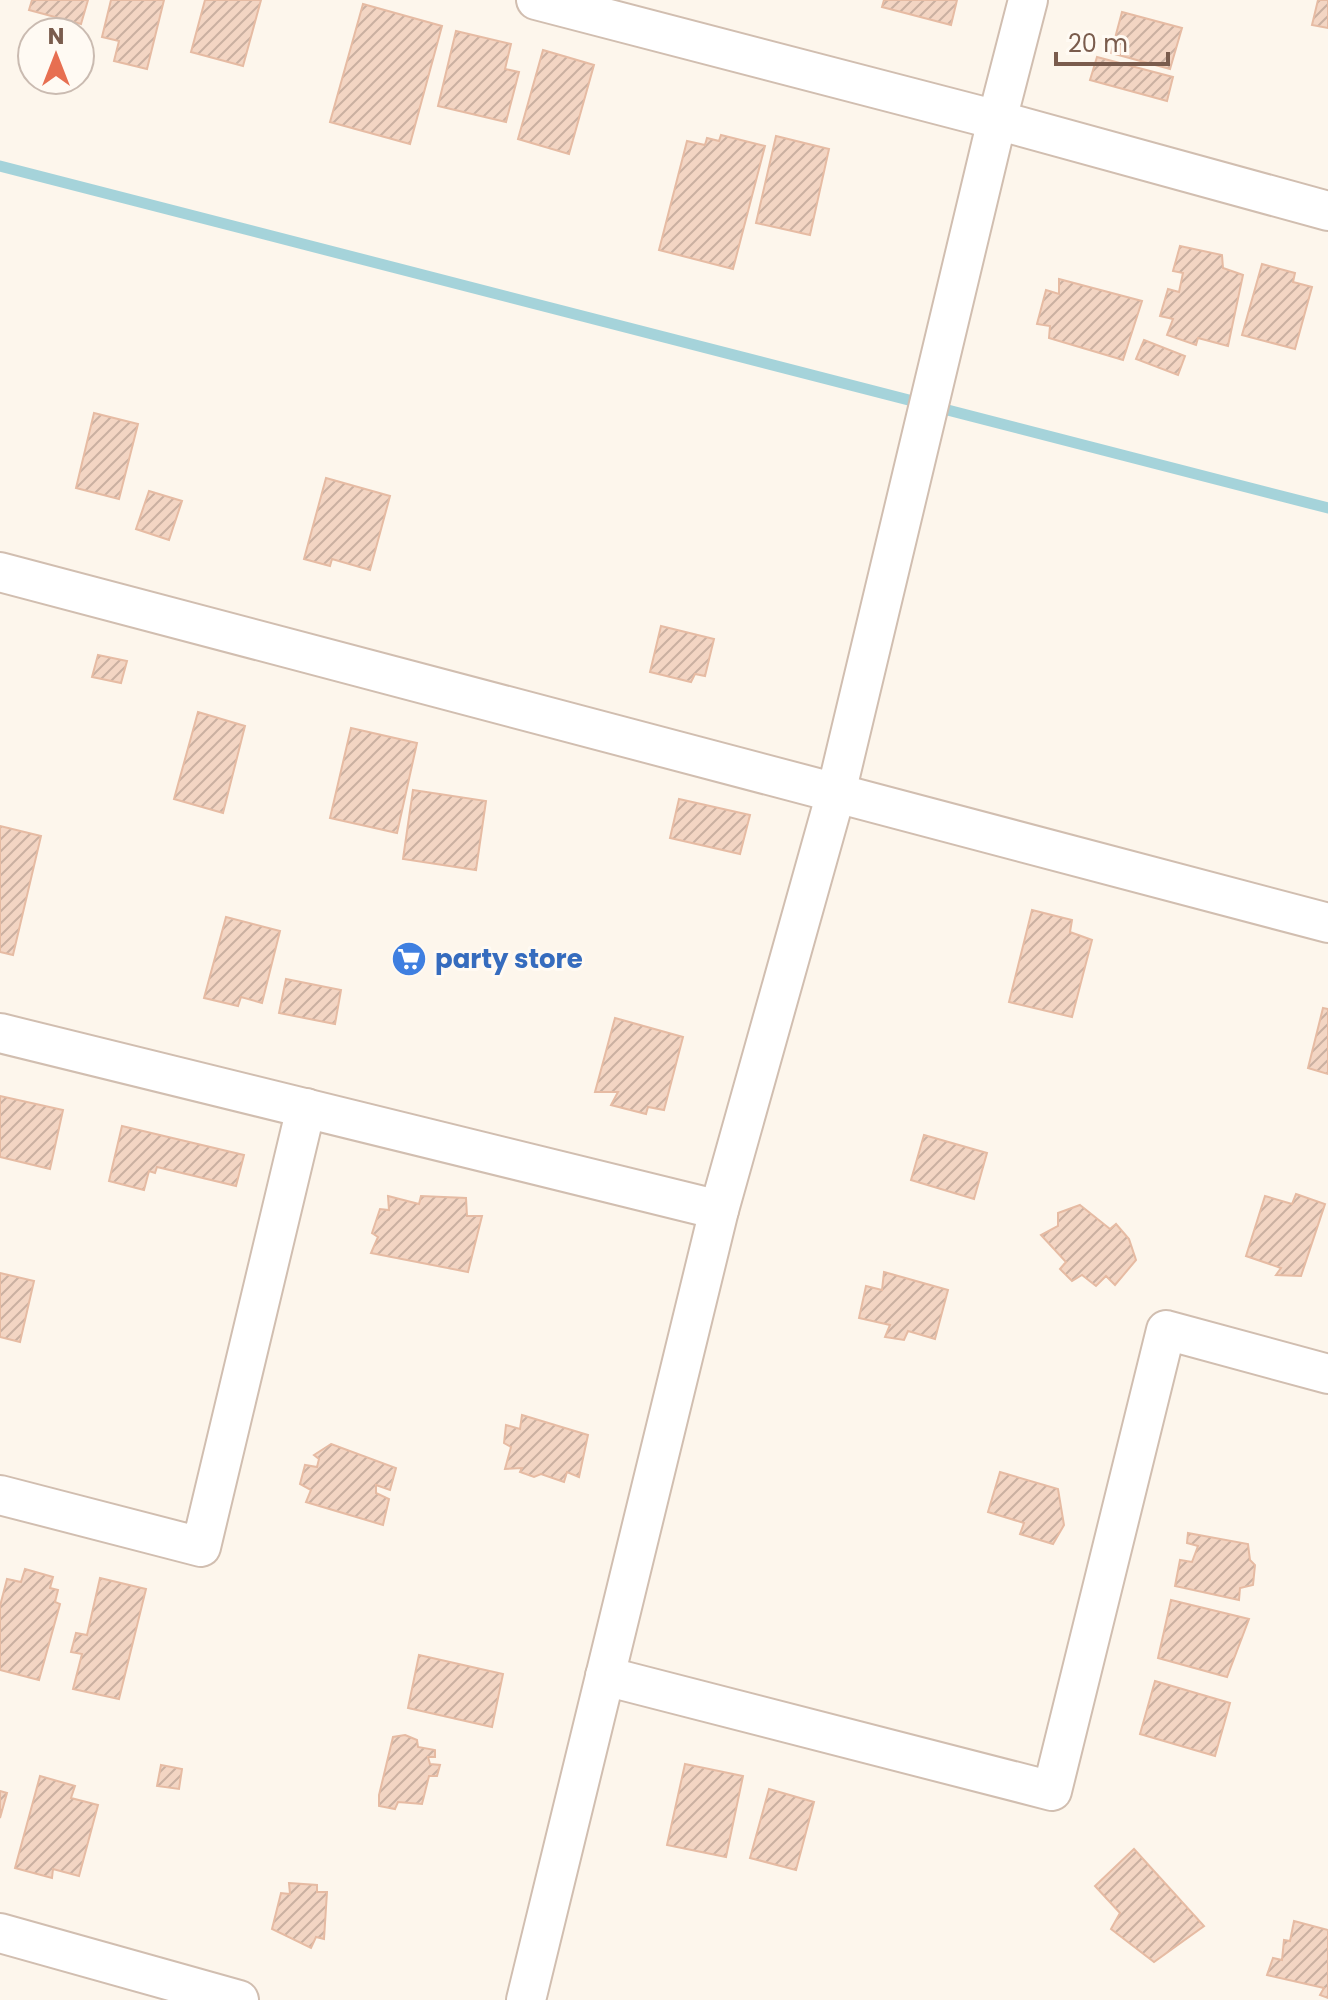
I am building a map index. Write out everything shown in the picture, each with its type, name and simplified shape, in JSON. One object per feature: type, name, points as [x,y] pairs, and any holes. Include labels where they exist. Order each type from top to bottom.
[{"type":"street","points":[[536,0],[598,8],[1328,211]]},
{"type":"street","points":[[526,2000],[719,1210],[836,793],[1028,0]]},
{"type":"street","points":[[0,572],[1328,923]]},
{"type":"street","points":[[0,1033],[719,1210]]},
{"type":"street","points":[[0,1495],[201,1547],[306,1108]]},
{"type":"street","points":[[605,1676],[1052,1791],[1166,1330],[1328,1374]]},
{"type":"street","points":[[0,1933],[239,2000]]},
{"type":"building","points":[[32,0],[88,0],[83,16],[51,16],[29,10]]},
{"type":"building","points":[[111,0],[164,0],[147,69],[114,61],[119,41],[102,37]]},
{"type":"building","points":[[205,0],[261,0],[243,66],[191,52]]},
{"type":"building","points":[[884,0],[957,0],[951,25],[882,7]]},
{"type":"building","points":[[1318,0],[1328,0],[1328,28],[1312,25]]},
{"type":"building","points":[[363,4],[442,26],[410,144],[330,122]]},
{"type":"building","points":[[1122,12],[1182,28],[1170,69],[1111,53]]},
{"type":"building","points":[[456,31],[511,44],[505,69],[519,72],[506,122],[438,106]]},
{"type":"building","points":[[543,50],[594,65],[569,154],[518,139]]},
{"type":"building","points":[[1097,57],[1173,77],[1167,101],[1090,80]]},
{"type":"building","points":[[721,135],[765,146],[733,269],[659,250],[687,141],[705,145],[707,138],[719,141]]},
{"type":"building","points":[[776,136],[829,149],[810,235],[756,223]]},
{"type":"building","points":[[1180,246],[1222,255],[1223,268],[1243,275],[1228,346],[1198,338],[1196,345],[1167,335],[1173,319],[1160,316],[1168,289],[1179,292],[1183,273],[1173,271]]},
{"type":"building","points":[[1262,264],[1295,273],[1293,282],[1312,287],[1295,349],[1242,335]]},
{"type":"building","points":[[1059,279],[1142,301],[1123,360],[1049,338],[1050,326],[1037,324],[1046,290],[1059,294]]},
{"type":"building","points":[[1144,340],[1185,356],[1178,375],[1136,359]]},
{"type":"building","points":[[94,413],[138,424],[119,499],[76,488]]},
{"type":"building","points":[[326,478],[390,496],[370,570],[332,559],[330,566],[304,559]]},
{"type":"building","points":[[149,491],[182,501],[169,540],[136,529]]},
{"type":"building","points":[[661,626],[714,639],[705,676],[695,674],[691,682],[650,672]]},
{"type":"building","points":[[98,655],[127,661],[121,683],[92,677]]},
{"type":"building","points":[[198,712],[245,726],[223,813],[174,799]]},
{"type":"building","points":[[351,728],[417,743],[397,833],[330,818]]},
{"type":"building","points":[[413,790],[486,801],[476,870],[403,859]]},
{"type":"building","points":[[679,799],[750,815],[740,854],[670,838]]},
{"type":"building","points":[[0,826],[41,836],[13,955],[0,952]]},
{"type":"building","points":[[1032,910],[1072,920],[1070,932],[1092,940],[1072,1017],[1009,1002]]},
{"type":"building","points":[[226,917],[280,931],[262,1003],[241,997],[238,1006],[204,998]]},
{"type":"building","points":[[286,979],[341,990],[335,1024],[279,1013]]},
{"type":"building","points":[[1323,1008],[1328,1009],[1328,1074],[1308,1068]]},
{"type":"building","points":[[615,1018],[683,1037],[664,1110],[648,1107],[646,1114],[611,1105],[618,1092],[595,1092]]},
{"type":"building","points":[[0,1096],[63,1110],[50,1169],[0,1157]]},
{"type":"building","points":[[122,1126],[244,1155],[236,1186],[157,1167],[155,1173],[149,1171],[144,1190],[109,1181]]},
{"type":"building","points":[[924,1135],[987,1153],[974,1199],[911,1180]]},
{"type":"building","points":[[1296,1194],[1325,1204],[1301,1276],[1276,1275],[1281,1268],[1246,1256],[1265,1196],[1292,1204]]},
{"type":"building","points":[[388,1196],[419,1204],[421,1196],[466,1198],[467,1216],[482,1216],[468,1272],[371,1253],[378,1237],[372,1233],[380,1209],[389,1210]]},
{"type":"building","points":[[1080,1205],[1110,1229],[1116,1224],[1129,1239],[1136,1260],[1115,1285],[1106,1276],[1096,1286],[1082,1275],[1072,1281],[1060,1269],[1066,1262],[1041,1235],[1058,1226],[1058,1213]]},
{"type":"building","points":[[884,1272],[948,1290],[935,1339],[908,1331],[904,1340],[885,1337],[890,1325],[859,1318],[866,1286],[882,1290]]},
{"type":"building","points":[[0,1273],[34,1281],[20,1342],[0,1337]]},
{"type":"building","points":[[522,1415],[588,1435],[579,1477],[567,1472],[564,1482],[541,1474],[534,1477],[520,1472],[522,1468],[505,1469],[511,1447],[504,1443],[506,1425],[520,1429]]},
{"type":"building","points":[[331,1444],[396,1468],[390,1490],[376,1485],[376,1493],[389,1499],[383,1525],[306,1502],[311,1490],[300,1484],[305,1465],[317,1467],[319,1459],[314,1455]]},
{"type":"building","points":[[1000,1472],[1058,1489],[1064,1525],[1053,1544],[1020,1534],[1024,1523],[988,1512]]},
{"type":"building","points":[[1188,1533],[1248,1544],[1250,1560],[1255,1565],[1253,1585],[1240,1588],[1239,1600],[1175,1586],[1180,1560],[1192,1562],[1198,1546],[1187,1543]]},
{"type":"building","points":[[25,1569],[53,1577],[50,1588],[58,1590],[55,1602],[60,1604],[39,1680],[0,1670],[0,1606],[7,1579],[21,1582]]},
{"type":"building","points":[[100,1578],[146,1589],[119,1699],[73,1689],[82,1654],[71,1652],[76,1633],[87,1635]]},
{"type":"building","points":[[1171,1600],[1249,1619],[1227,1677],[1158,1658]]},
{"type":"building","points":[[419,1655],[503,1674],[492,1727],[408,1708]]},
{"type":"building","points":[[1155,1681],[1230,1703],[1215,1756],[1140,1734]]},
{"type":"building","points":[[405,1735],[417,1740],[418,1747],[435,1750],[435,1757],[428,1757],[430,1764],[440,1765],[437,1776],[429,1776],[422,1804],[398,1802],[395,1809],[379,1806],[393,1737]]},
{"type":"building","points":[[685,1764],[743,1776],[726,1857],[667,1845]]},
{"type":"building","points":[[161,1765],[182,1769],[179,1789],[157,1786]]},
{"type":"building","points":[[40,1776],[75,1786],[71,1798],[98,1805],[79,1876],[53,1869],[52,1878],[15,1868]]},
{"type":"building","points":[[769,1789],[814,1802],[796,1870],[750,1858]]},
{"type":"building","points":[[0,1791],[7,1793],[0,1818]]},
{"type":"building","points":[[1134,1849],[1204,1926],[1154,1962],[1111,1929],[1120,1913],[1095,1886]]},
{"type":"building","points":[[289,1883],[317,1885],[317,1892],[327,1892],[324,1939],[316,1937],[311,1948],[272,1929],[281,1893],[290,1894]]},
{"type":"building","points":[[1294,1921],[1328,1930],[1328,1998],[1320,1995],[1324,1988],[1267,1975],[1273,1958],[1282,1960],[1284,1940],[1290,1941]]},
{"type":"waterway","points":[[0,166],[1328,508]]},
{"type":"place","name":"party store","points":[[409,959]]}]
